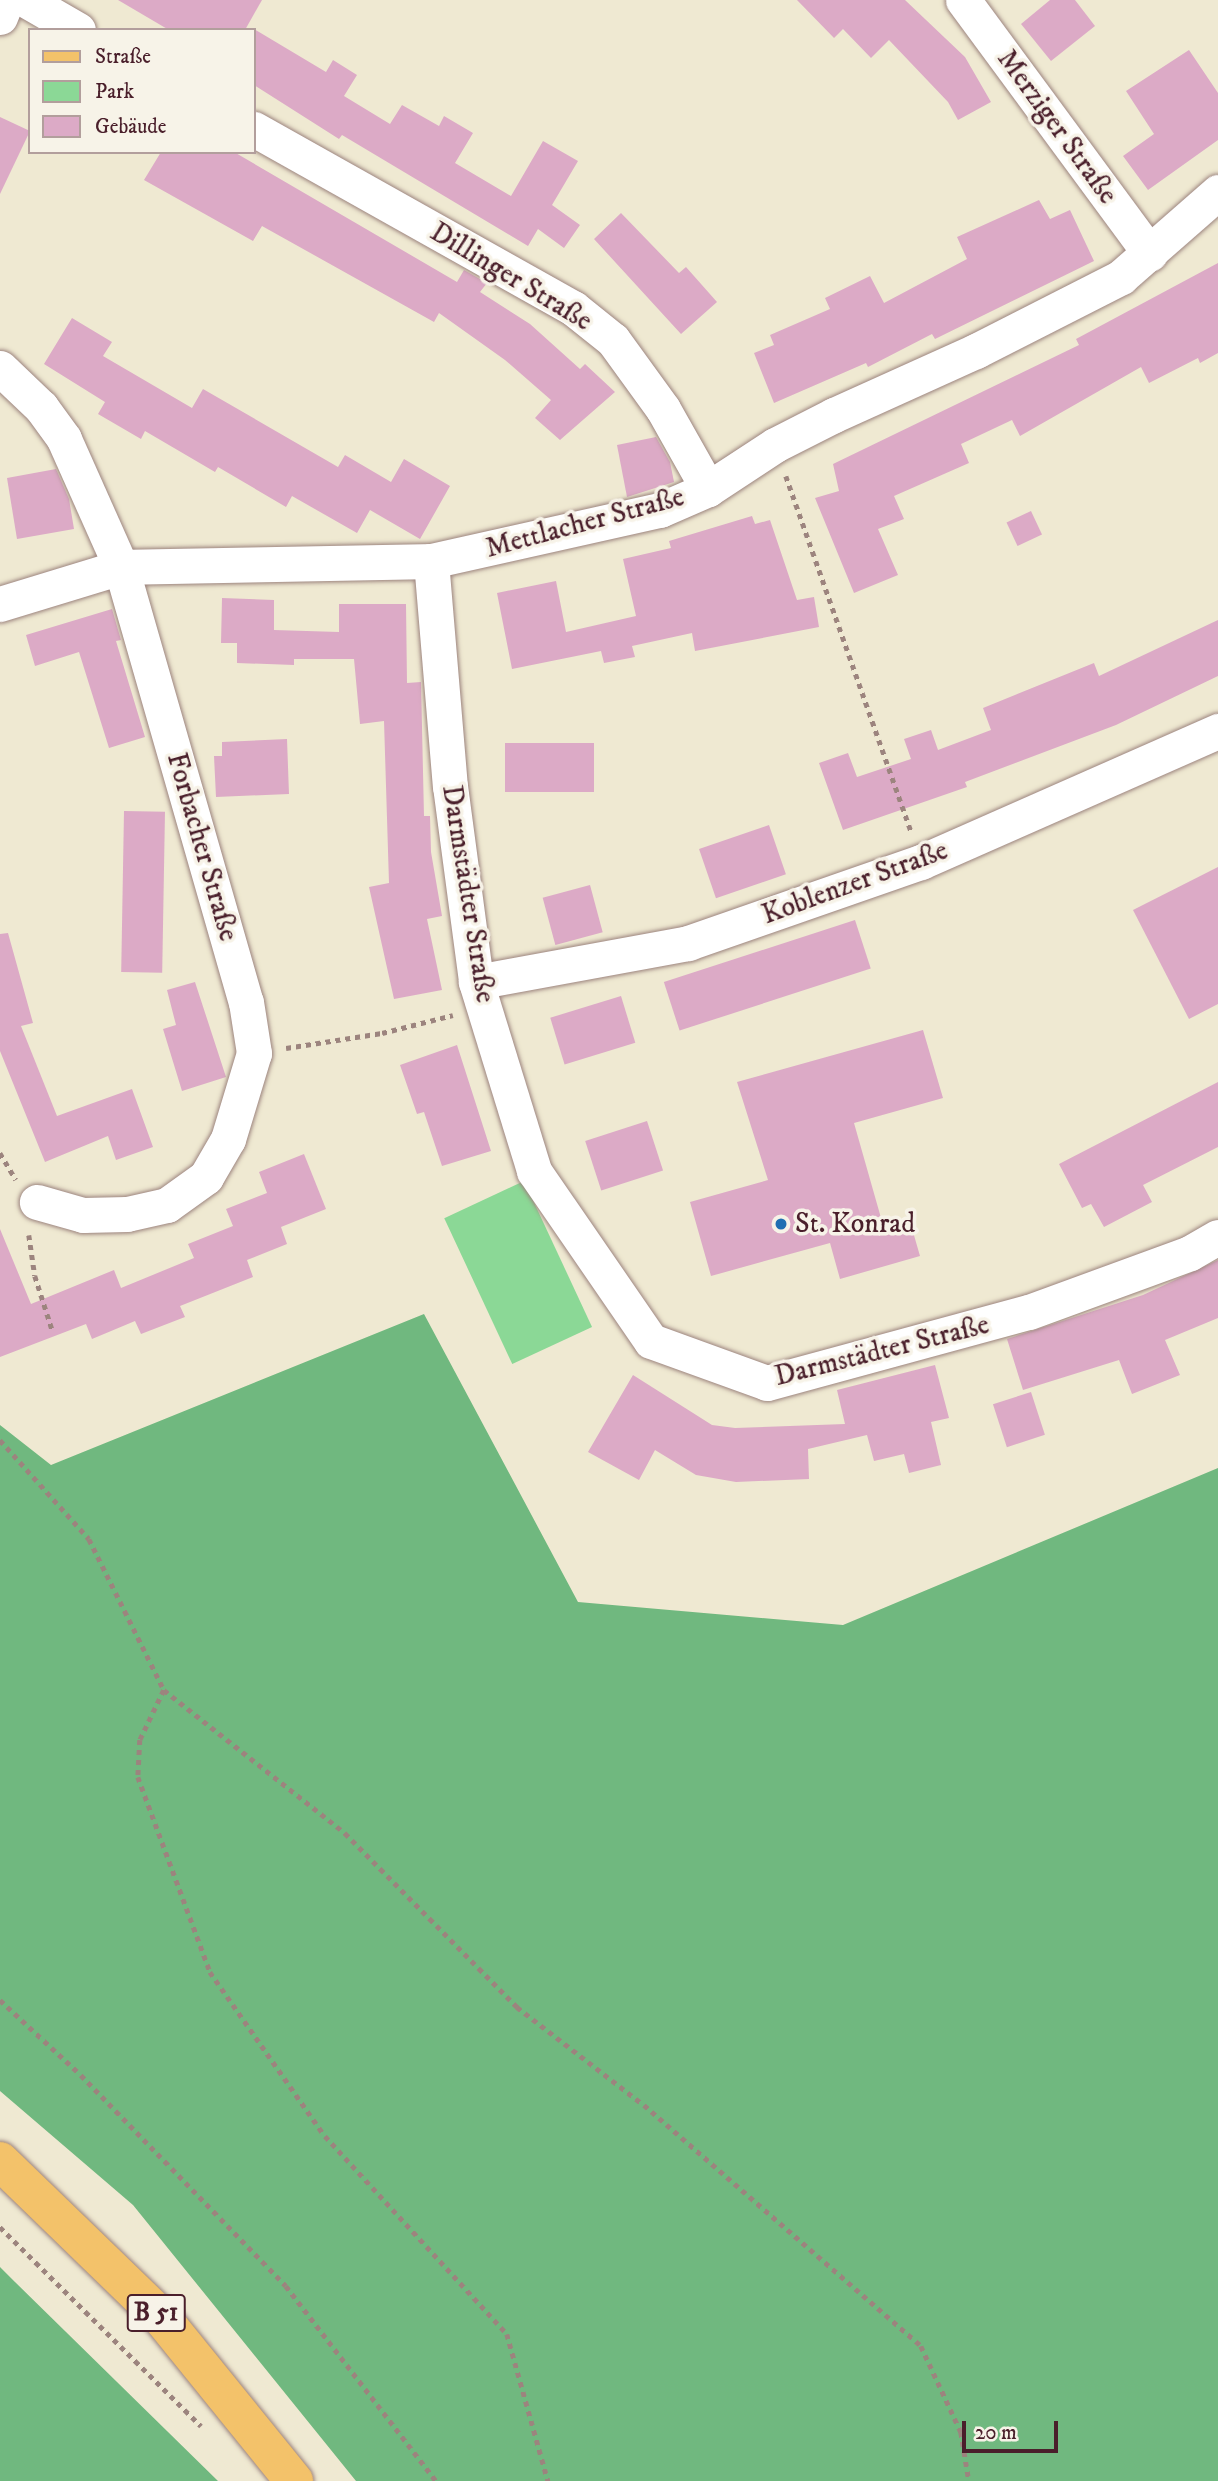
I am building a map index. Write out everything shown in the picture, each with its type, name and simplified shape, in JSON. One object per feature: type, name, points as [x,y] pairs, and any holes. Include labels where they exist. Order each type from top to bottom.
[{"type":"main road","name":"B 51","points":[[0,2161],[162,2318],[294,2481]]},
{"type":"street","points":[[0,17],[7,0]]},
{"type":"street","points":[[26,0],[75,28]]},
{"type":"street","name":"Merziger Straße","points":[[963,0],[1150,254]]},
{"type":"street","name":"Dillinger Straße","points":[[256,130],[573,308],[612,340],[663,409],[708,489]]},
{"type":"street","name":"Mettlacher Straße","points":[[0,604],[121,567],[432,561],[660,509],[708,489],[775,445],[1075,302],[1150,254],[1218,192]]},
{"type":"street","name":"Forbacher Straße","points":[[0,368],[41,407],[64,439],[121,567],[246,1002],[254,1053],[244,1097],[222,1149],[205,1177],[167,1205],[127,1214],[83,1215],[37,1202]]},
{"type":"street","name":"Darmstädter Straße","points":[[432,561],[450,786],[480,995],[534,1171],[652,1341],[767,1383],[1029,1312],[1190,1253],[1218,1237]]},
{"type":"street","name":"Koblenzer Straße","points":[[480,995],[688,943],[921,862],[1218,731]]},
{"type":"path","points":[[775,445],[921,862]]},
{"type":"path","points":[[254,1053],[382,1033],[480,995]]},
{"type":"path","points":[[0,1440],[89,1539],[163,1690],[345,1833],[517,2007],[644,2105],[921,2346],[961,2432],[969,2481]]},
{"type":"path","points":[[163,1690],[140,1740],[138,1777],[210,1972],[325,2136],[507,2334],[548,2481]]},
{"type":"path","points":[[0,2000],[81,2075],[286,2286],[436,2481]]},
{"type":"path","points":[[0,2227],[207,2432]]},
{"type":"green space","points":[[524,1181],[592,1327],[512,1364],[444,1218]]},
{"type":"green space","points":[[424,1314],[578,1602],[843,1625],[1218,1468],[1218,2481],[356,2481],[133,2205],[0,2091],[0,1425],[51,1465]]},
{"type":"green space","points":[[0,2267],[15,2282],[218,2481],[0,2481]]},
{"type":"building","points":[[118,0],[262,0],[246,28],[166,28]]},
{"type":"building","points":[[797,0],[905,0],[965,57],[991,102],[958,120],[948,102],[889,40],[871,58],[843,29],[834,38]]},
{"type":"building","points":[[1050,0],[1075,0],[1095,26],[1051,61],[1021,24]]},
{"type":"building","points":[[256,30],[326,72],[333,60],[357,75],[344,96],[390,124],[402,105],[439,126],[444,116],[473,133],[455,163],[511,196],[543,141],[578,161],[552,205],[580,225],[564,248],[538,229],[528,246],[342,135],[339,139],[256,86]]},
{"type":"building","points":[[1189,50],[1218,93],[1218,140],[1148,190],[1123,156],[1154,134],[1126,91]]},
{"type":"building","points":[[0,117],[28,130],[28,135],[0,194]]},
{"type":"building","points":[[160,154],[237,154],[457,282],[464,270],[487,283],[480,292],[530,324],[580,369],[585,364],[615,392],[560,440],[535,418],[551,400],[505,360],[439,313],[434,322],[262,226],[253,241],[144,180]]},
{"type":"building","points":[[1039,200],[1050,219],[1070,210],[1094,261],[935,339],[932,334],[868,367],[866,363],[774,403],[754,353],[774,345],[770,335],[830,309],[825,298],[870,276],[884,303],[967,259],[957,237]]},
{"type":"building","points":[[621,213],[679,273],[686,267],[717,302],[681,334],[594,239]]},
{"type":"building","points":[[1218,263],[1218,353],[1200,363],[1198,358],[1149,383],[1141,367],[1020,436],[1012,420],[961,444],[969,463],[894,496],[904,519],[878,529],[898,575],[854,593],[815,498],[839,491],[833,464],[1079,345],[1076,339]]},
{"type":"building","points":[[72,318],[112,342],[103,356],[192,408],[203,389],[338,467],[345,455],[391,482],[404,459],[450,486],[420,539],[370,510],[357,533],[292,496],[286,507],[218,467],[215,472],[145,431],[141,439],[98,414],[105,402],[44,364]]},
{"type":"building","points":[[656,437],[670,462],[674,482],[627,497],[617,445]]},
{"type":"building","points":[[56,469],[69,499],[74,529],[17,539],[7,478]]},
{"type":"building","points":[[1031,511],[1042,535],[1018,546],[1007,522]]},
{"type":"building","points":[[752,516],[755,524],[770,520],[797,600],[814,597],[819,627],[695,651],[692,633],[632,646],[635,657],[604,663],[601,651],[512,669],[497,593],[556,581],[566,632],[636,616],[623,559],[671,548],[669,541]]},
{"type":"building","points":[[222,598],[274,600],[274,630],[339,632],[339,604],[406,604],[407,683],[421,682],[424,816],[430,816],[431,852],[442,916],[427,919],[442,990],[394,999],[369,887],[389,883],[384,721],[360,724],[354,659],[294,659],[294,665],[237,663],[237,643],[221,643]]},
{"type":"building","points":[[112,609],[121,640],[116,641],[145,737],[109,748],[79,652],[35,666],[26,635]]},
{"type":"building","points":[[1218,620],[1218,676],[1116,725],[965,782],[967,787],[843,830],[819,763],[848,753],[857,777],[911,759],[904,739],[931,730],[938,750],[991,730],[983,708],[1094,663],[1099,676]]},
{"type":"building","points":[[287,739],[289,794],[216,797],[214,756],[222,756],[222,742]]},
{"type":"building","points":[[505,743],[594,743],[594,792],[505,792]]},
{"type":"building","points":[[124,811],[165,812],[162,973],[121,972]]},
{"type":"building","points":[[769,825],[786,874],[716,898],[699,849]]},
{"type":"building","points":[[1218,867],[1218,1004],[1189,1019],[1133,910]]},
{"type":"building","points":[[590,885],[603,932],[555,945],[543,898]]},
{"type":"building","points":[[855,920],[871,969],[680,1031],[664,982]]},
{"type":"building","points":[[8,933],[33,1023],[21,1026],[57,1116],[132,1089],[153,1147],[116,1160],[108,1136],[45,1162],[0,1051],[0,934]]},
{"type":"building","points":[[195,982],[226,1077],[182,1091],[163,1029],[176,1025],[167,990]]},
{"type":"building","points":[[621,996],[635,1043],[565,1064],[550,1018]]},
{"type":"building","points":[[923,1030],[943,1098],[854,1123],[883,1225],[909,1218],[920,1256],[840,1279],[830,1243],[711,1276],[690,1202],[768,1180],[737,1082]]},
{"type":"building","points":[[457,1045],[491,1151],[442,1166],[424,1112],[417,1114],[400,1065]]},
{"type":"building","points":[[1218,1082],[1218,1147],[1143,1185],[1152,1202],[1104,1227],[1091,1204],[1082,1208],[1059,1164]]},
{"type":"building","points":[[647,1121],[663,1170],[601,1191],[585,1141]]},
{"type":"building","points":[[304,1154],[326,1209],[281,1227],[287,1244],[247,1260],[253,1277],[180,1306],[185,1317],[141,1334],[135,1321],[92,1339],[86,1324],[0,1357],[0,1229],[31,1304],[114,1270],[121,1288],[194,1258],[188,1244],[233,1226],[226,1209],[267,1193],[259,1172]]},
{"type":"building","points":[[1218,1260],[1218,1318],[1165,1340],[1180,1375],[1132,1394],[1119,1360],[1023,1390],[1007,1339],[1143,1295]]},
{"type":"building","points":[[935,1365],[949,1418],[931,1422],[941,1465],[909,1473],[904,1454],[874,1461],[867,1435],[808,1449],[809,1479],[736,1482],[696,1475],[655,1450],[639,1480],[588,1452],[633,1375],[712,1425],[735,1428],[845,1424],[837,1390]]},
{"type":"building","points":[[1031,1392],[1045,1435],[1007,1447],[993,1404]]},
{"type":"place","name":"St. Konrad","points":[[781,1224]]}]
